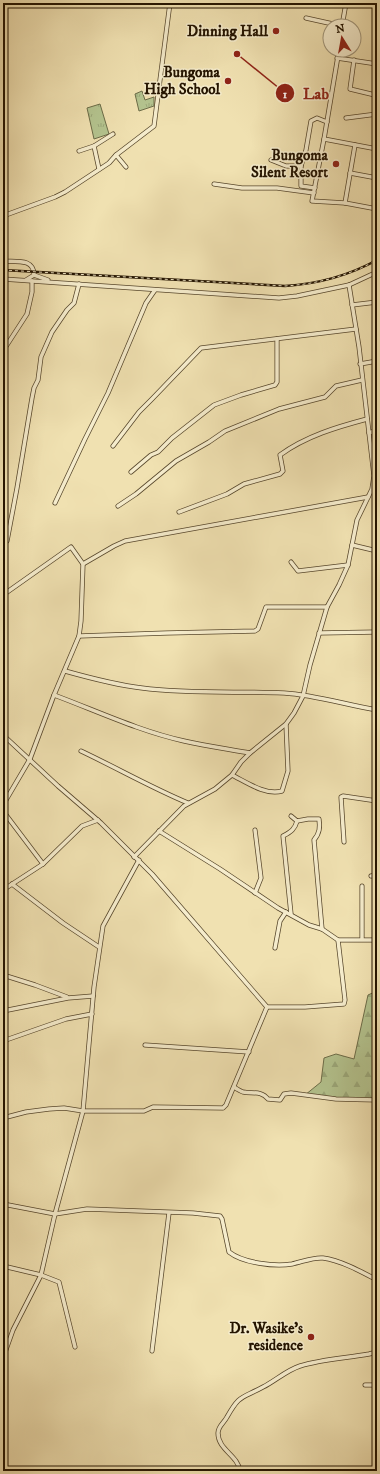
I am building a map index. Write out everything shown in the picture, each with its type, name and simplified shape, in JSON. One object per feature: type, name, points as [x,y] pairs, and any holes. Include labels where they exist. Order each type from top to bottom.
[{"type":"street","points":[[3,216],[65,192],[109,163],[116,155],[154,126],[170,3]]},
{"type":"street","points":[[343,18],[346,3]]},
{"type":"street","points":[[306,18],[322,22]]},
{"type":"street","points":[[377,64],[337,58],[312,201],[345,203],[377,209]]},
{"type":"street","points":[[354,60],[350,89],[374,95]]},
{"type":"street","points":[[346,118],[377,114]]},
{"type":"street","points":[[315,188],[301,186],[301,166],[306,150],[311,121],[317,118],[327,122]]},
{"type":"street","points":[[79,151],[94,146],[113,134]]},
{"type":"street","points":[[324,139],[377,149]]},
{"type":"street","points":[[345,203],[355,145]]},
{"type":"street","points":[[94,146],[99,169]]},
{"type":"street","points":[[116,155],[126,167]]},
{"type":"street","points":[[271,160],[286,166],[301,166]]},
{"type":"street","points":[[350,173],[377,178]]},
{"type":"street","points":[[214,184],[242,188],[277,188],[314,193]]},
{"type":"street","points":[[3,261],[29,263],[33,266],[34,275]]},
{"type":"street","points":[[3,279],[279,298],[297,296],[349,285],[377,272]]},
{"type":"street","points":[[25,280],[34,275]]},
{"type":"street","points":[[34,275],[50,282]]},
{"type":"street","points":[[3,351],[27,314],[32,292],[32,280]]},
{"type":"street","points":[[3,544],[7,541],[32,398],[34,388],[38,380],[41,357],[52,332],[67,310],[74,303],[79,284]]},
{"type":"street","points":[[134,857],[178,811],[188,803],[215,789],[232,775],[241,762],[250,753],[286,724],[303,696],[327,607],[348,565],[354,526],[372,489],[374,476],[356,329],[349,285]]},
{"type":"street","points":[[55,503],[111,387],[146,303],[156,290]]},
{"type":"street","points":[[352,305],[377,302]]},
{"type":"street","points":[[113,446],[139,412],[201,348],[356,329]]},
{"type":"street","points":[[131,472],[151,455],[158,452],[172,438],[214,405],[275,385],[277,382],[277,339]]},
{"type":"street","points":[[360,364],[377,360]]},
{"type":"street","points":[[118,506],[136,494],[176,461],[225,431],[279,409],[325,397],[336,386],[362,380]]},
{"type":"street","points":[[180,512],[227,494],[244,484],[280,474],[283,471],[280,455],[291,448],[307,439],[367,419]]},
{"type":"street","points":[[369,433],[377,430]]},
{"type":"street","points":[[371,456],[377,456]]},
{"type":"street","points":[[83,564],[125,541],[368,497]]},
{"type":"street","points":[[352,545],[377,551]]},
{"type":"street","points":[[3,595],[71,547],[83,564],[79,636],[54,695],[30,759],[3,805]]},
{"type":"street","points":[[291,562],[298,572],[348,565]]},
{"type":"street","points":[[79,636],[254,631],[258,629],[266,607],[327,607]]},
{"type":"street","points":[[319,633],[377,632]]},
{"type":"street","points":[[65,671],[99,681],[142,688],[286,694],[377,710]]},
{"type":"street","points":[[54,695],[170,737],[250,753]]},
{"type":"street","points":[[232,775],[269,791],[282,791],[288,771],[286,724]]},
{"type":"street","points":[[3,735],[58,786],[98,820],[134,857],[139,860],[193,920],[267,1007],[305,1007],[344,1004],[346,1000],[338,940]]},
{"type":"street","points":[[82,751],[188,803]]},
{"type":"street","points":[[344,842],[341,797],[343,796],[377,801]]},
{"type":"street","points":[[3,811],[43,864]]},
{"type":"street","points":[[290,816],[297,821],[319,819],[320,828],[318,836],[314,840],[322,930]]},
{"type":"street","points":[[3,890],[43,864],[82,826],[98,820]]},
{"type":"street","points":[[291,914],[284,836],[292,832],[297,821]]},
{"type":"street","points":[[255,830],[261,878],[255,893]]},
{"type":"street","points":[[158,831],[286,912],[309,925],[322,930],[338,940],[377,940]]},
{"type":"street","points":[[3,1358],[13,1330],[41,1275],[55,1214],[83,1111],[93,996],[103,926],[139,860]]},
{"type":"street","points":[[371,876],[377,875]]},
{"type":"street","points":[[12,884],[63,923],[99,947]]},
{"type":"street","points":[[362,886],[362,939]]},
{"type":"street","points":[[275,948],[280,921],[286,912]]},
{"type":"street","points":[[3,976],[35,985],[68,998]]},
{"type":"street","points":[[3,1011],[68,998],[93,996]]},
{"type":"street","points":[[3,1118],[26,1112],[64,1108],[83,1111],[144,1111],[153,1107],[223,1108],[226,1105],[234,1087],[267,1007]]},
{"type":"street","points":[[3,1041],[66,1019],[92,1014]]},
{"type":"street","points":[[145,1045],[249,1052]]},
{"type":"street","points":[[234,1087],[243,1092],[265,1095],[268,1099],[276,1101],[280,1100],[284,1094],[291,1093],[336,1099],[377,1100]]},
{"type":"street","points":[[3,1204],[55,1214],[88,1209],[211,1214],[221,1217],[229,1252],[242,1258],[268,1264],[287,1265],[315,1259],[325,1259],[359,1270],[377,1280]]},
{"type":"street","points":[[152,1351],[170,1213]]},
{"type":"street","points":[[3,1266],[41,1275],[59,1282],[75,1347]]},
{"type":"street","points":[[240,1471],[239,1464],[221,1444],[218,1434],[220,1426],[233,1406],[242,1397],[299,1366],[377,1352]]},
{"type":"street","points":[[365,1385],[377,1385]]},
{"type":"green space","points":[[142,91],[145,100],[154,97],[154,106],[139,111],[135,94]]},
{"type":"green space","points":[[100,104],[109,134],[94,139],[87,108]]},
{"type":"green space","points":[[377,991],[377,1098],[355,1099],[305,1095],[321,1082],[324,1058],[336,1054],[354,1059],[368,995]]},
{"type":"railway","points":[[3,270],[285,286],[321,281],[344,275],[377,260]]},
{"type":"place","name":"Dinning Hall","points":[[276,31]]},
{"type":"place","name":"Lab","points":[[237,54]]},
{"type":"place","name":"Bungoma High School","points":[[228,81]]},
{"type":"place","name":"Bungoma Silent Resort","points":[[336,164]]},
{"type":"place","name":"Dr. Wasike's residence","points":[[311,1337]]}]
